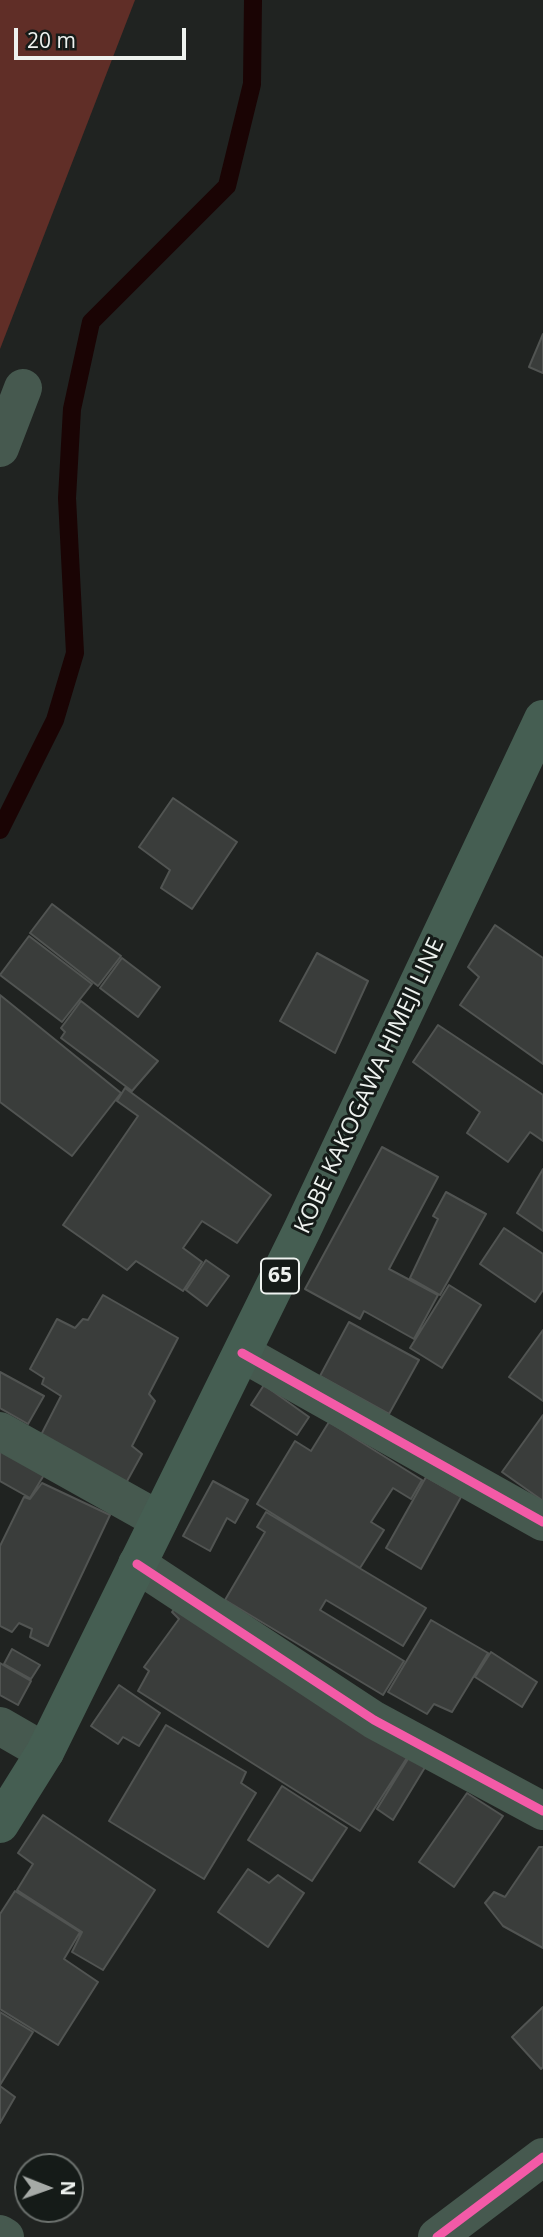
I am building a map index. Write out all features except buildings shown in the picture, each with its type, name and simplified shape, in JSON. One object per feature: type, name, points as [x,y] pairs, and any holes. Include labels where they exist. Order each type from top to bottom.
[{"type":"main road","name":"KOBE KAKOGAWA HIMEJI LINE","points":[[0,1824],[45,1752],[242,1353],[543,719]]},
{"type":"street","points":[[0,448],[23,388]]},
{"type":"street","points":[[242,1353],[543,1522]]},
{"type":"street","points":[[0,1431],[159,1520]]},
{"type":"street","points":[[137,1564],[374,1720],[543,1811]]},
{"type":"street","points":[[0,1726],[45,1752]]},
{"type":"street","points":[[437,2237],[543,2157]]},
{"type":"street","points":[[0,2234],[5,2237]]},
{"type":"shaded area","points":[[0,0],[135,0],[0,349]]},
{"type":"waterway","points":[[0,830],[55,720],[75,653],[67,498],[72,409],[91,322],[227,186],[252,84],[253,0]]},
{"type":"cycle path","points":[[242,1353],[543,1522]]},
{"type":"cycle path","points":[[137,1564],[374,1720],[543,1811]]},
{"type":"cycle path","points":[[437,2237],[543,2157]]}]
